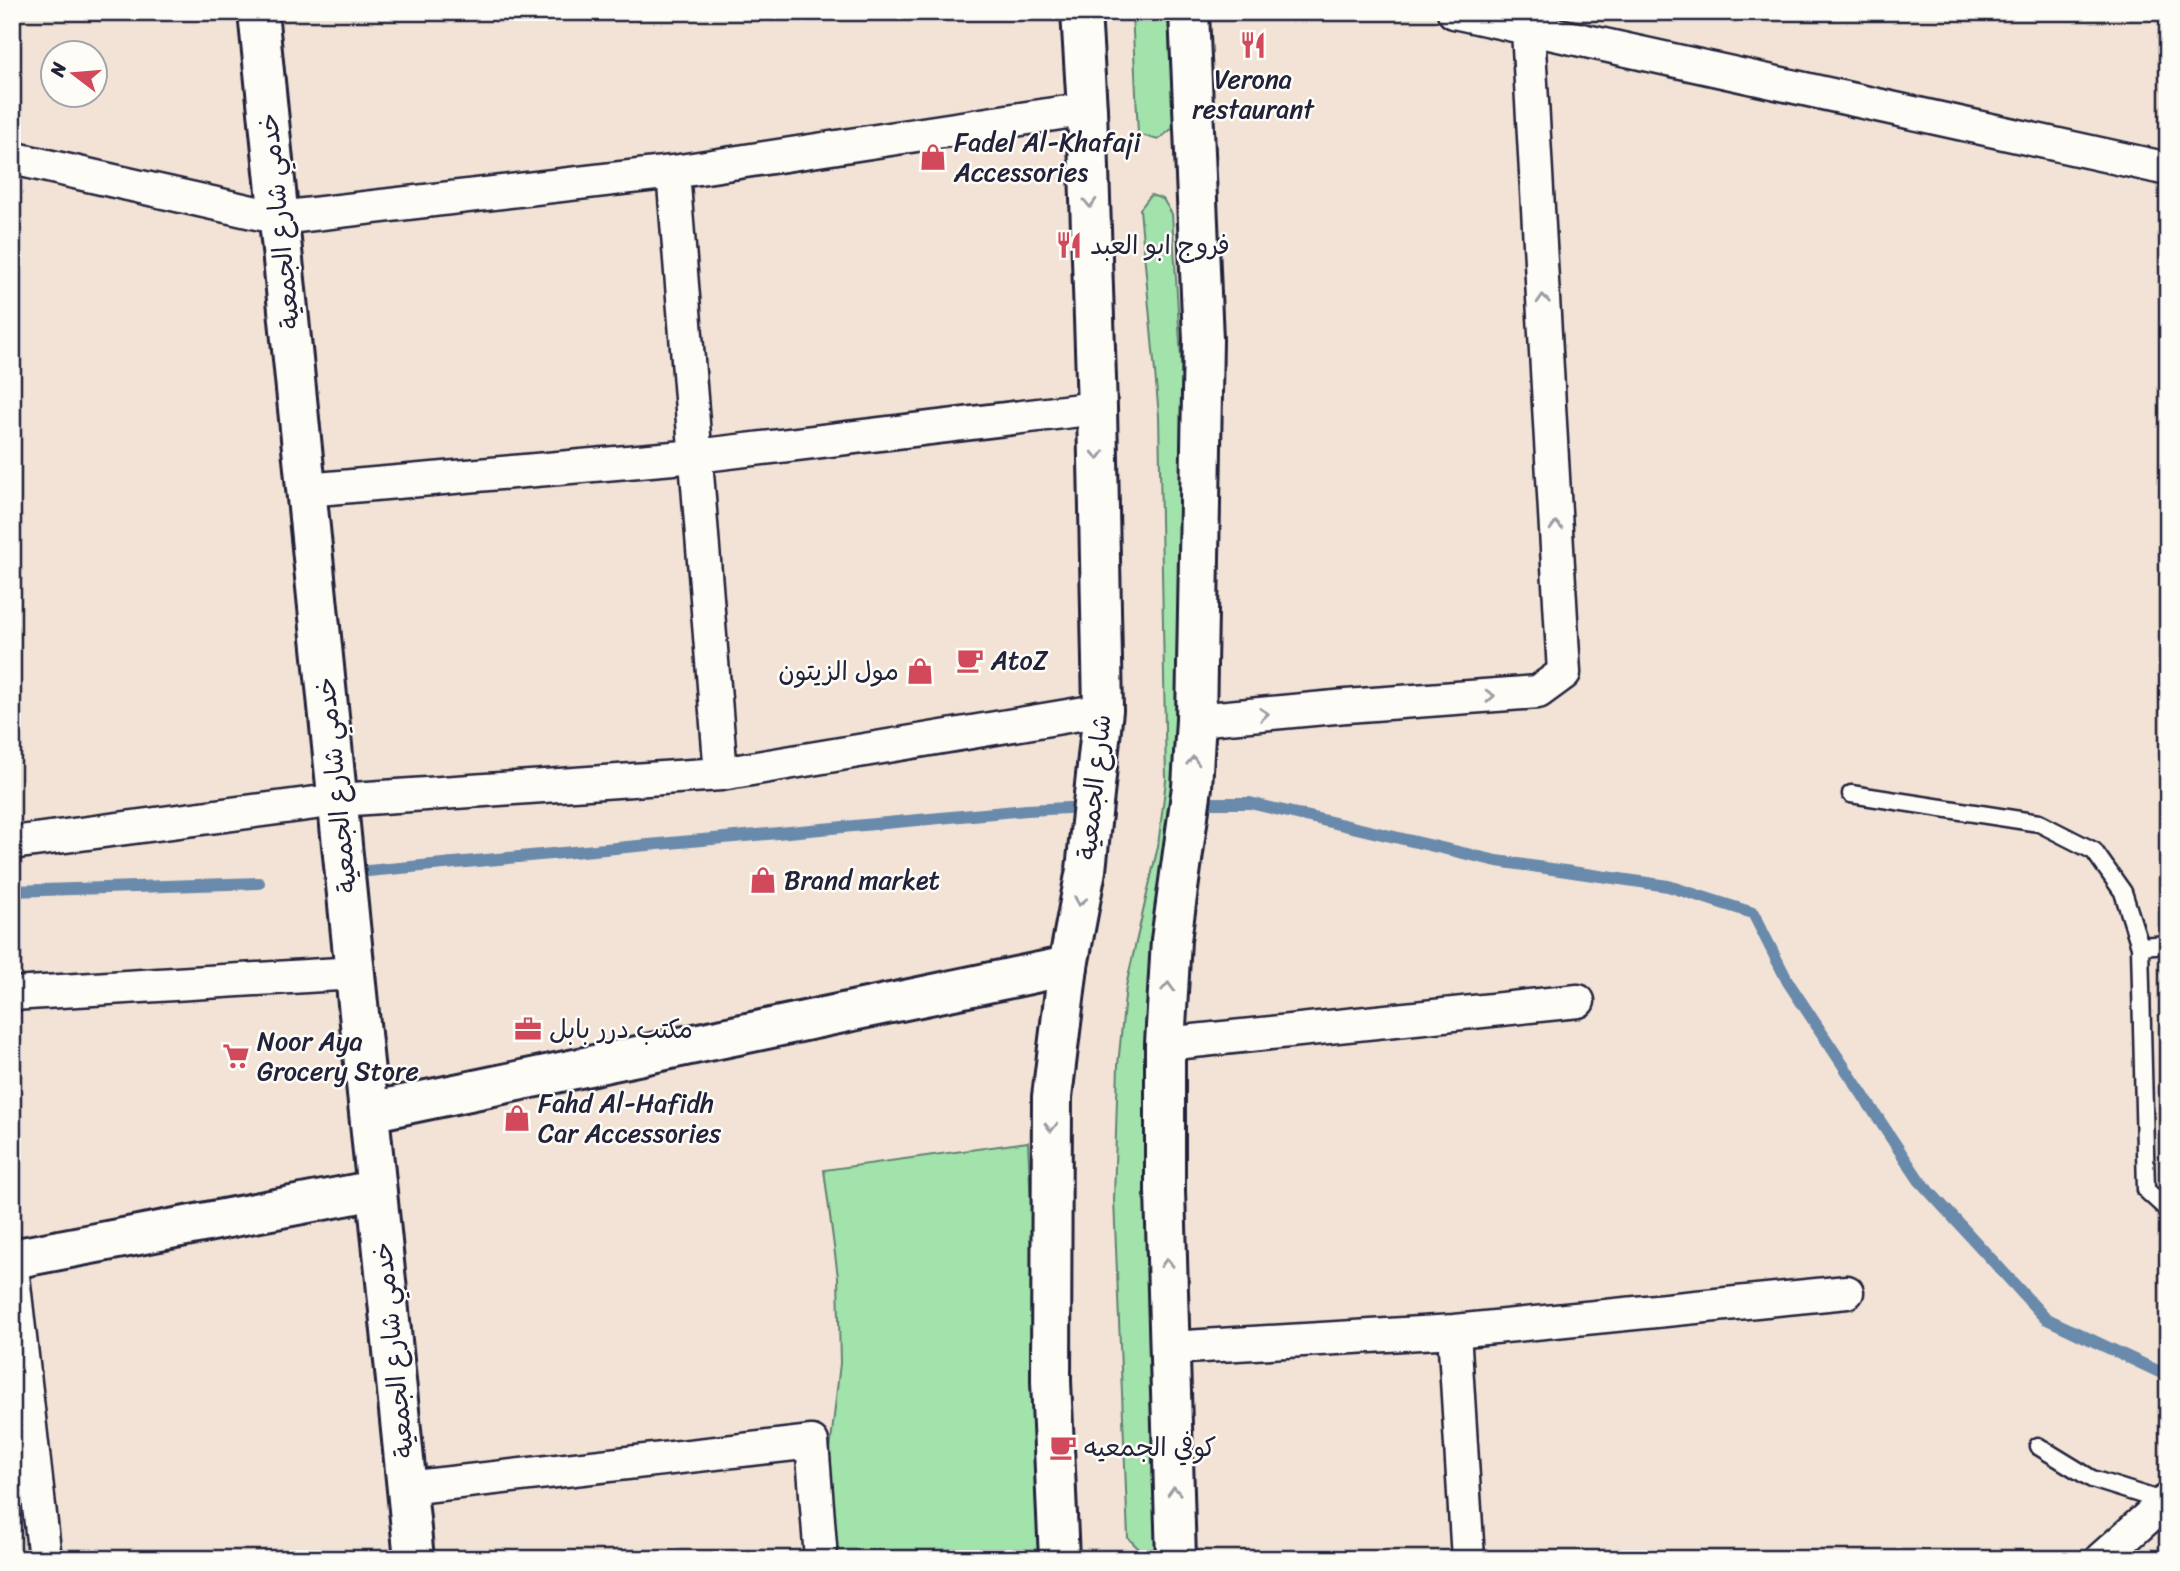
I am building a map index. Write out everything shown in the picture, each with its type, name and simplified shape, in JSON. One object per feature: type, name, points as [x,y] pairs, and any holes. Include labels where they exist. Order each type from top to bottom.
[{"type":"main road","name":"خدمي شارع الجمعية","points":[[258,12],[414,1559]]},
{"type":"main road","name":"شارع الجمعية","points":[[1064,1554],[1051,1381],[1052,1097],[1068,966],[1086,870],[1103,710],[1097,408],[1081,12]]},
{"type":"main road","points":[[1171,1556],[1164,1044],[1171,940],[1192,787],[1196,720],[1203,340],[1189,12]]},
{"type":"main road","points":[[369,1112],[1068,966]]},
{"type":"main road","points":[[12,1259],[376,1190]]},
{"type":"street","points":[[1454,12],[1527,20],[2168,169]]},
{"type":"street","points":[[1196,720],[1538,692],[1564,673],[1527,20]]},
{"type":"street","points":[[12,158],[279,218],[673,172],[1087,109]]},
{"type":"street","points":[[673,172],[721,774]]},
{"type":"street","points":[[306,490],[696,456],[1097,408]]},
{"type":"street","points":[[12,843],[338,800],[721,774],[1103,710]]},
{"type":"street","points":[[12,994],[355,973]]},
{"type":"street","points":[[1164,1044],[1578,1001]]},
{"type":"street","points":[[12,1267],[45,1559]]},
{"type":"street","points":[[1169,1348],[1454,1331],[1847,1292]]},
{"type":"street","points":[[1454,1331],[1468,1559]]},
{"type":"street","points":[[407,1488],[811,1442],[821,1559]]},
{"type":"street","points":[[2101,1559],[2166,1503]]},
{"type":"lane","points":[[1851,794],[2039,823],[2094,851],[2123,892],[2140,946],[2147,1190],[2168,1210]]},
{"type":"lane","points":[[2140,946],[2168,944]]},
{"type":"lane","points":[[2038,1446],[2092,1479],[2166,1503]]},
{"type":"green space","points":[[1132,12],[1168,12],[1174,127],[1158,140],[1138,134]]},
{"type":"green space","points":[[1151,195],[1163,199],[1172,214],[1187,455],[1191,694],[1151,1016],[1144,1099],[1161,1548],[1142,1552],[1128,1538],[1114,1200],[1118,1065],[1126,986],[1158,846],[1166,780],[1159,416],[1140,209]]},
{"type":"green space","points":[[1028,1142],[1048,1559],[832,1559],[829,1460],[840,1363],[838,1277],[824,1170]]},
{"type":"waterway","points":[[1195,803],[1250,803],[1497,861],[1668,886],[1753,913],[1788,982],[1919,1180],[2045,1318],[2168,1376]]},
{"type":"waterway","points":[[357,872],[1027,810],[1088,807]]},
{"type":"waterway","points":[[12,891],[259,883]]},
{"type":"place","name":"Verona restaurant","points":[[1253,45]]},
{"type":"place","name":"Fadel Al-Khafaji Accessories","points":[[933,157]]},
{"type":"place","name":"فروج ابو العبد","points":[[1069,245]]},
{"type":"place","name":"AtoZ","points":[[970,660]]},
{"type":"place","name":"مول الزيتون","points":[[920,671]]},
{"type":"place","name":"Brand market","points":[[763,880]]},
{"type":"place","name":"مكتب درر بابل","points":[[528,1029]]},
{"type":"place","name":"Noor Aya Grocery Store","points":[[236,1056]]},
{"type":"place","name":"Fahd Al-Hafidh Car Accessories","points":[[517,1118]]},
{"type":"place","name":"كوفي الجمعيه","points":[[1063,1447]]}]
